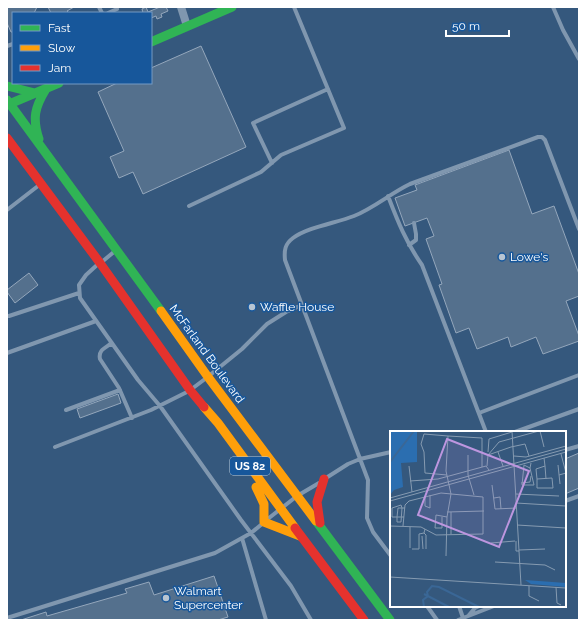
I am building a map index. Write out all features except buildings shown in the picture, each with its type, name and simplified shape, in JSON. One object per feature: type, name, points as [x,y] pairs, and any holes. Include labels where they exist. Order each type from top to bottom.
[{"type":"main road","points":[[152,42],[232,7]]},
{"type":"main road","points":[[8,103],[57,84]]},
{"type":"main road","points":[[7,86],[35,93]]},
{"type":"main road","points":[[44,151],[36,131],[34,117],[37,104],[46,89]]},
{"type":"main road","name":"McFarland Boulevard","points":[[8,103],[117,250],[208,377],[390,620]]},
{"type":"main road","name":"US 82","points":[[7,138],[100,263],[190,390],[218,423],[364,620]]},
{"type":"main road","points":[[218,423],[225,443],[262,497],[266,507],[264,522],[301,536]]},
{"type":"main road","points":[[320,526],[317,502],[324,479]]},
{"type":"street","points":[[181,7],[187,26]]},
{"type":"lane","points":[[189,206],[261,172],[281,155],[344,128],[294,7]]},
{"type":"lane","points":[[552,7],[579,59]]},
{"type":"lane","points":[[272,163],[253,123],[328,89]]},
{"type":"lane","points":[[390,555],[373,532],[367,518],[368,480],[285,260],[284,252],[287,244],[293,238],[301,234],[354,215],[401,189],[538,137],[545,140],[579,229]]},
{"type":"lane","points":[[7,210],[41,184]]},
{"type":"lane","points":[[401,189],[403,195]]},
{"type":"lane","points":[[388,196],[402,231],[422,265],[486,431]]},
{"type":"lane","points":[[409,245],[416,240],[414,223]]},
{"type":"lane","points":[[117,250],[86,275],[79,284],[80,298],[138,380],[160,406],[291,586],[311,620]]},
{"type":"lane","points":[[7,316],[80,293]]},
{"type":"lane","points":[[55,447],[132,418],[160,406],[190,390],[242,349],[267,324],[286,312],[302,306]]},
{"type":"lane","points":[[7,353],[96,321]]},
{"type":"lane","points":[[112,343],[101,350],[99,355],[100,359],[120,390],[132,418]]},
{"type":"lane","points":[[479,413],[579,375]]},
{"type":"lane","points":[[66,410],[120,390]]},
{"type":"lane","points":[[524,431],[579,409]]},
{"type":"lane","points":[[566,450],[579,446]]},
{"type":"lane","points":[[7,618],[215,553],[251,533],[297,496],[348,464],[360,459],[390,452]]},
{"type":"lane","points":[[566,501],[579,496]]},
{"type":"lane","points":[[242,538],[266,620]]},
{"type":"lane","points":[[428,607],[437,620]]},
{"type":"lane","points":[[459,607],[465,617]]},
{"type":"lane","points":[[465,617],[477,607]]},
{"type":"lane","points":[[458,620],[491,607]]},
{"type":"traffic: fast","points":[[152,42],[232,7]]},
{"type":"traffic: fast","points":[[7,105],[57,84]]},
{"type":"traffic: fast","points":[[7,86],[35,93]]},
{"type":"traffic: fast","points":[[39,139],[35,119],[39,101],[46,89]]},
{"type":"traffic: fast","points":[[7,100],[161,311]]},
{"type":"traffic: fast","points":[[316,521],[390,620]]},
{"type":"traffic: slow","points":[[161,311],[208,377],[316,521]]},
{"type":"traffic: slow","points":[[204,407],[218,423],[295,528]]},
{"type":"traffic: slow","points":[[256,487],[264,504],[264,522],[300,536]]},
{"type":"traffic: jam","points":[[7,138],[100,263],[190,390],[204,407]]},
{"type":"traffic: jam","points":[[320,523],[317,502],[324,479]]},
{"type":"traffic: jam","points":[[295,528],[364,620]]},
{"type":"place","name":"Lowe's","points":[[502,257]]},
{"type":"place","name":"Waffle House","points":[[252,307]]},
{"type":"place","name":"Walmart Supercenter","points":[[166,598]]}]
